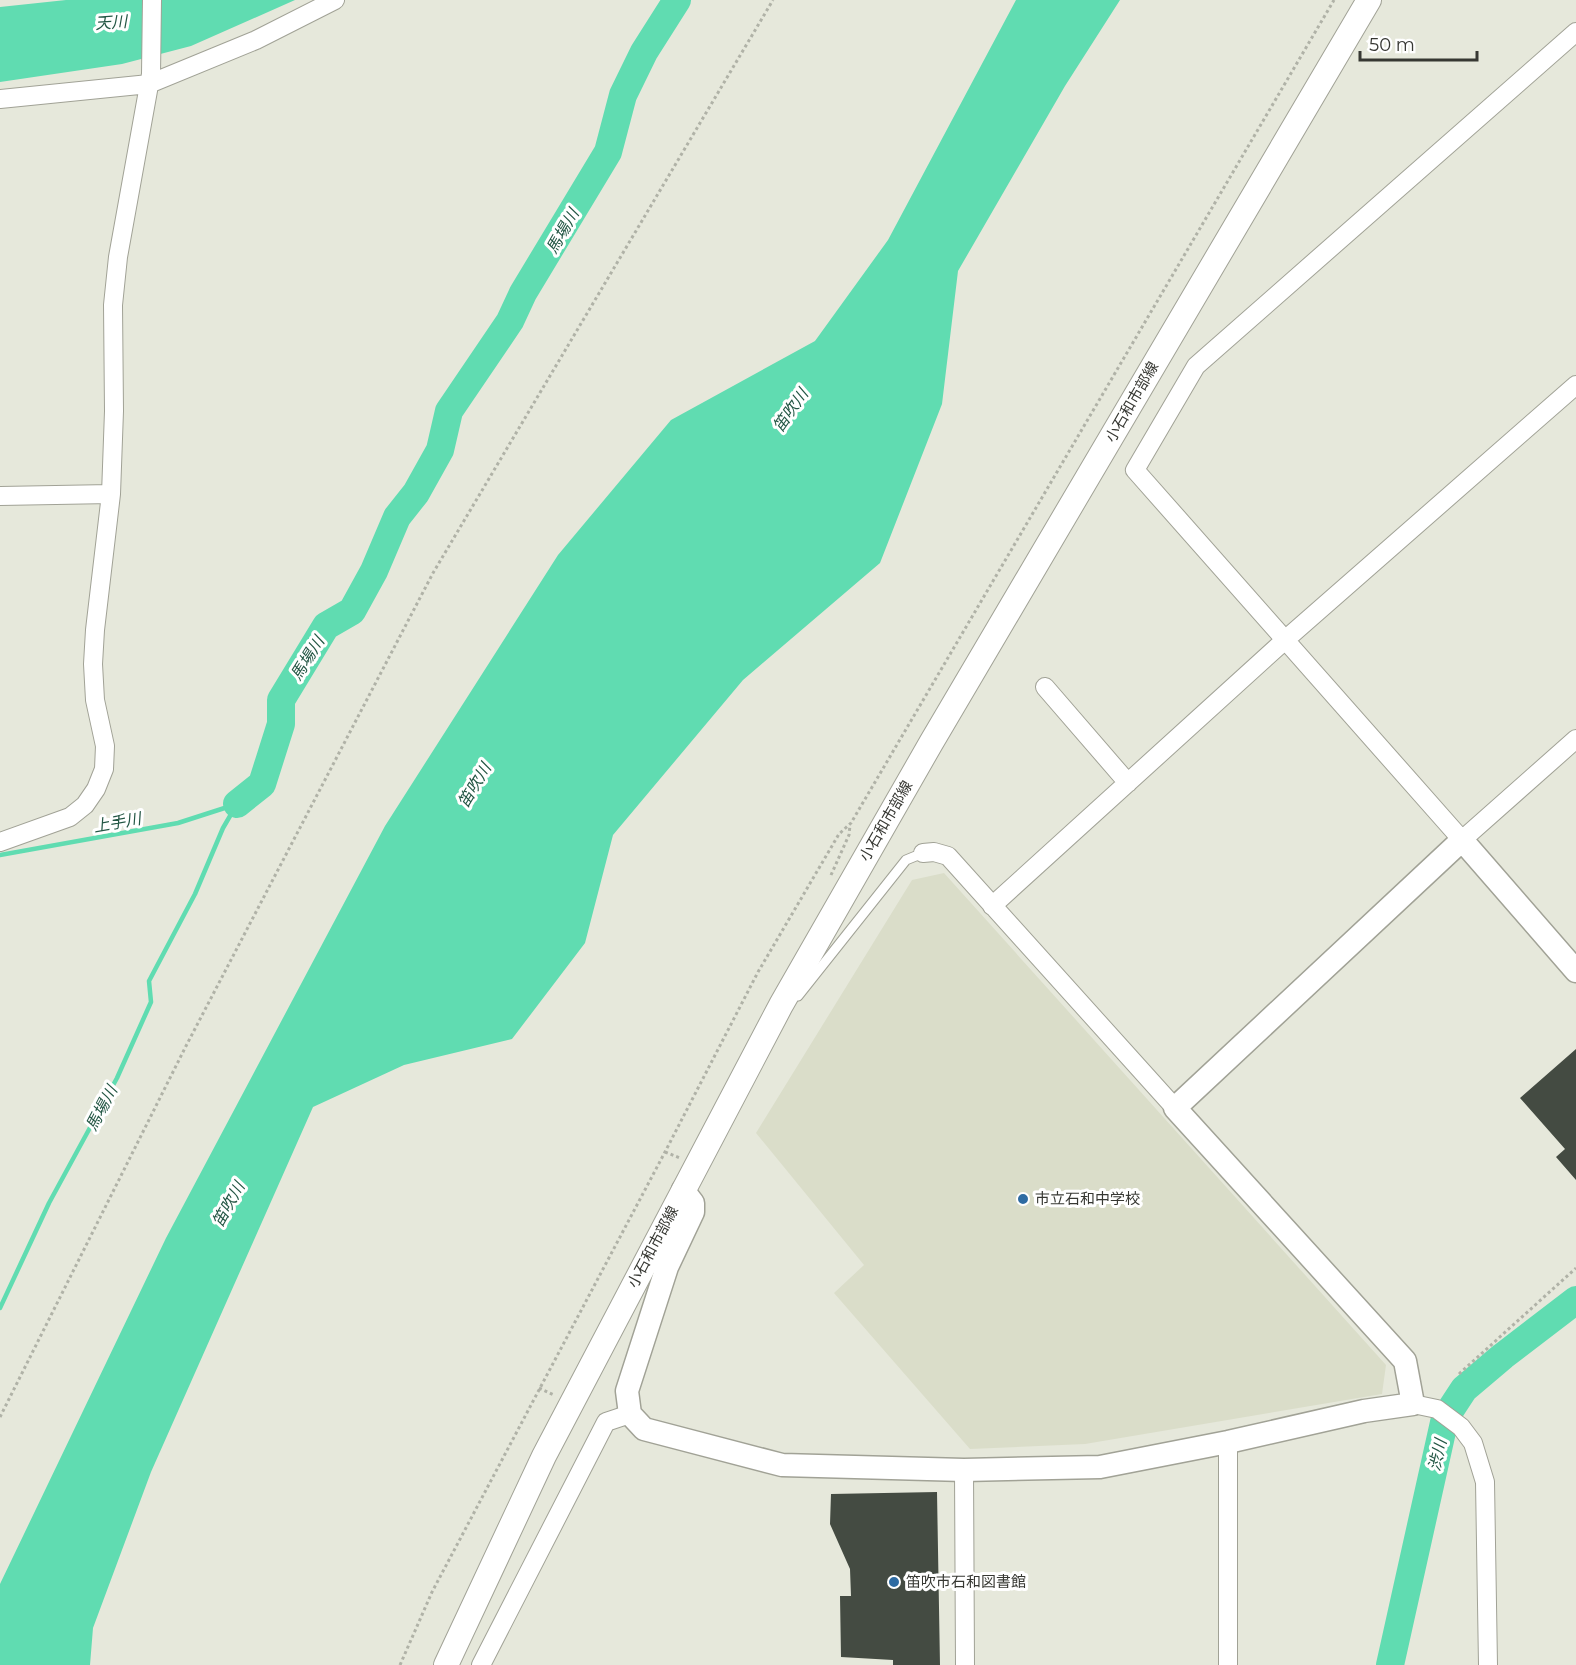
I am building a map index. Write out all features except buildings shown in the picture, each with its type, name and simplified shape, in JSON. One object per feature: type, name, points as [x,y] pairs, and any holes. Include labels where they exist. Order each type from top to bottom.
[{"type":"main road","name":"小石和市部線","points":[[446,1665],[544,1456],[781,1005],[931,743],[1369,0]]},
{"type":"street","points":[[0,842],[70,817],[85,805],[96,789],[104,769],[105,746],[95,700],[93,664],[111,494],[114,411],[113,306],[118,257],[150,79],[152,0]]},
{"type":"street","points":[[0,99],[150,79],[256,40],[335,0]]},
{"type":"street","points":[[1576,32],[1196,366],[1135,470],[1576,971]]},
{"type":"street","points":[[992,906],[1285,640],[1576,386]]},
{"type":"street","points":[[0,496],[111,494]]},
{"type":"street","points":[[1045,687],[1128,783]]},
{"type":"street","points":[[1175,1108],[1462,840],[1576,740]]},
{"type":"street","points":[[923,853],[934,852],[948,856],[1405,1361],[1413,1404]]},
{"type":"street","points":[[682,1190],[693,1203],[693,1212],[667,1267],[627,1390],[630,1414],[644,1429],[782,1465],[964,1470],[1100,1467],[1228,1442],[1364,1411],[1413,1404],[1437,1409],[1461,1427],[1473,1443],[1485,1482],[1488,1665]]},
{"type":"street","points":[[480,1665],[606,1422],[630,1414]]},
{"type":"street","points":[[1228,1442],[1228,1665]]},
{"type":"street","points":[[964,1470],[965,1665]]},
{"type":"lane","points":[[781,1005],[793,1003],[906,860],[923,853]]},
{"type":"path","points":[[0,1418],[186,1046],[433,573],[773,0]]},
{"type":"path","points":[[400,1665],[432,1592],[758,972],[839,834],[857,813],[1334,0]]},
{"type":"path","points":[[665,1152],[686,1161]]},
{"type":"path","points":[[1459,1374],[1576,1268]]},
{"type":"path","points":[[539,1388],[558,1398]]},
{"type":"shaded area","name":"市立石和中学校","points":[[944,873],[1386,1365],[1382,1394],[1085,1444],[970,1449],[834,1293],[864,1265],[756,1133],[912,880]]},
{"type":"water","name":"天川","points":[[66,0],[295,0],[191,46],[122,64],[0,82],[0,7]]},
{"type":"water","name":"笛吹川","points":[[1016,0],[1120,0],[1065,86],[958,271],[942,404],[880,563],[743,680],[613,835],[585,943],[512,1039],[404,1065],[313,1107],[151,1472],[93,1628],[90,1665],[0,1665],[0,1584],[166,1238],[385,826],[558,555],[671,420],[815,341],[888,240]]},
{"type":"waterway","name":"馬場川","points":[[237,804],[262,784],[281,724],[281,700],[326,626],[352,611],[374,571],[397,517],[416,493],[440,450],[449,411],[510,321],[523,293],[608,152],[623,95],[644,52],[677,0]]},
{"type":"waterway","name":"上手川","points":[[0,855],[178,823],[237,804]]},
{"type":"waterway","name":"馬場川","points":[[0,1308],[49,1203],[117,1078],[151,1002],[149,981],[195,894],[223,828],[237,804]]},
{"type":"waterway","name":"渋川","points":[[1390,1665],[1445,1418],[1464,1389],[1576,1300]]},
{"type":"place","name":"市立石和中学校","points":[[1023,1199]]},
{"type":"place","name":"笛吹市石和図書館","points":[[894,1582]]}]
